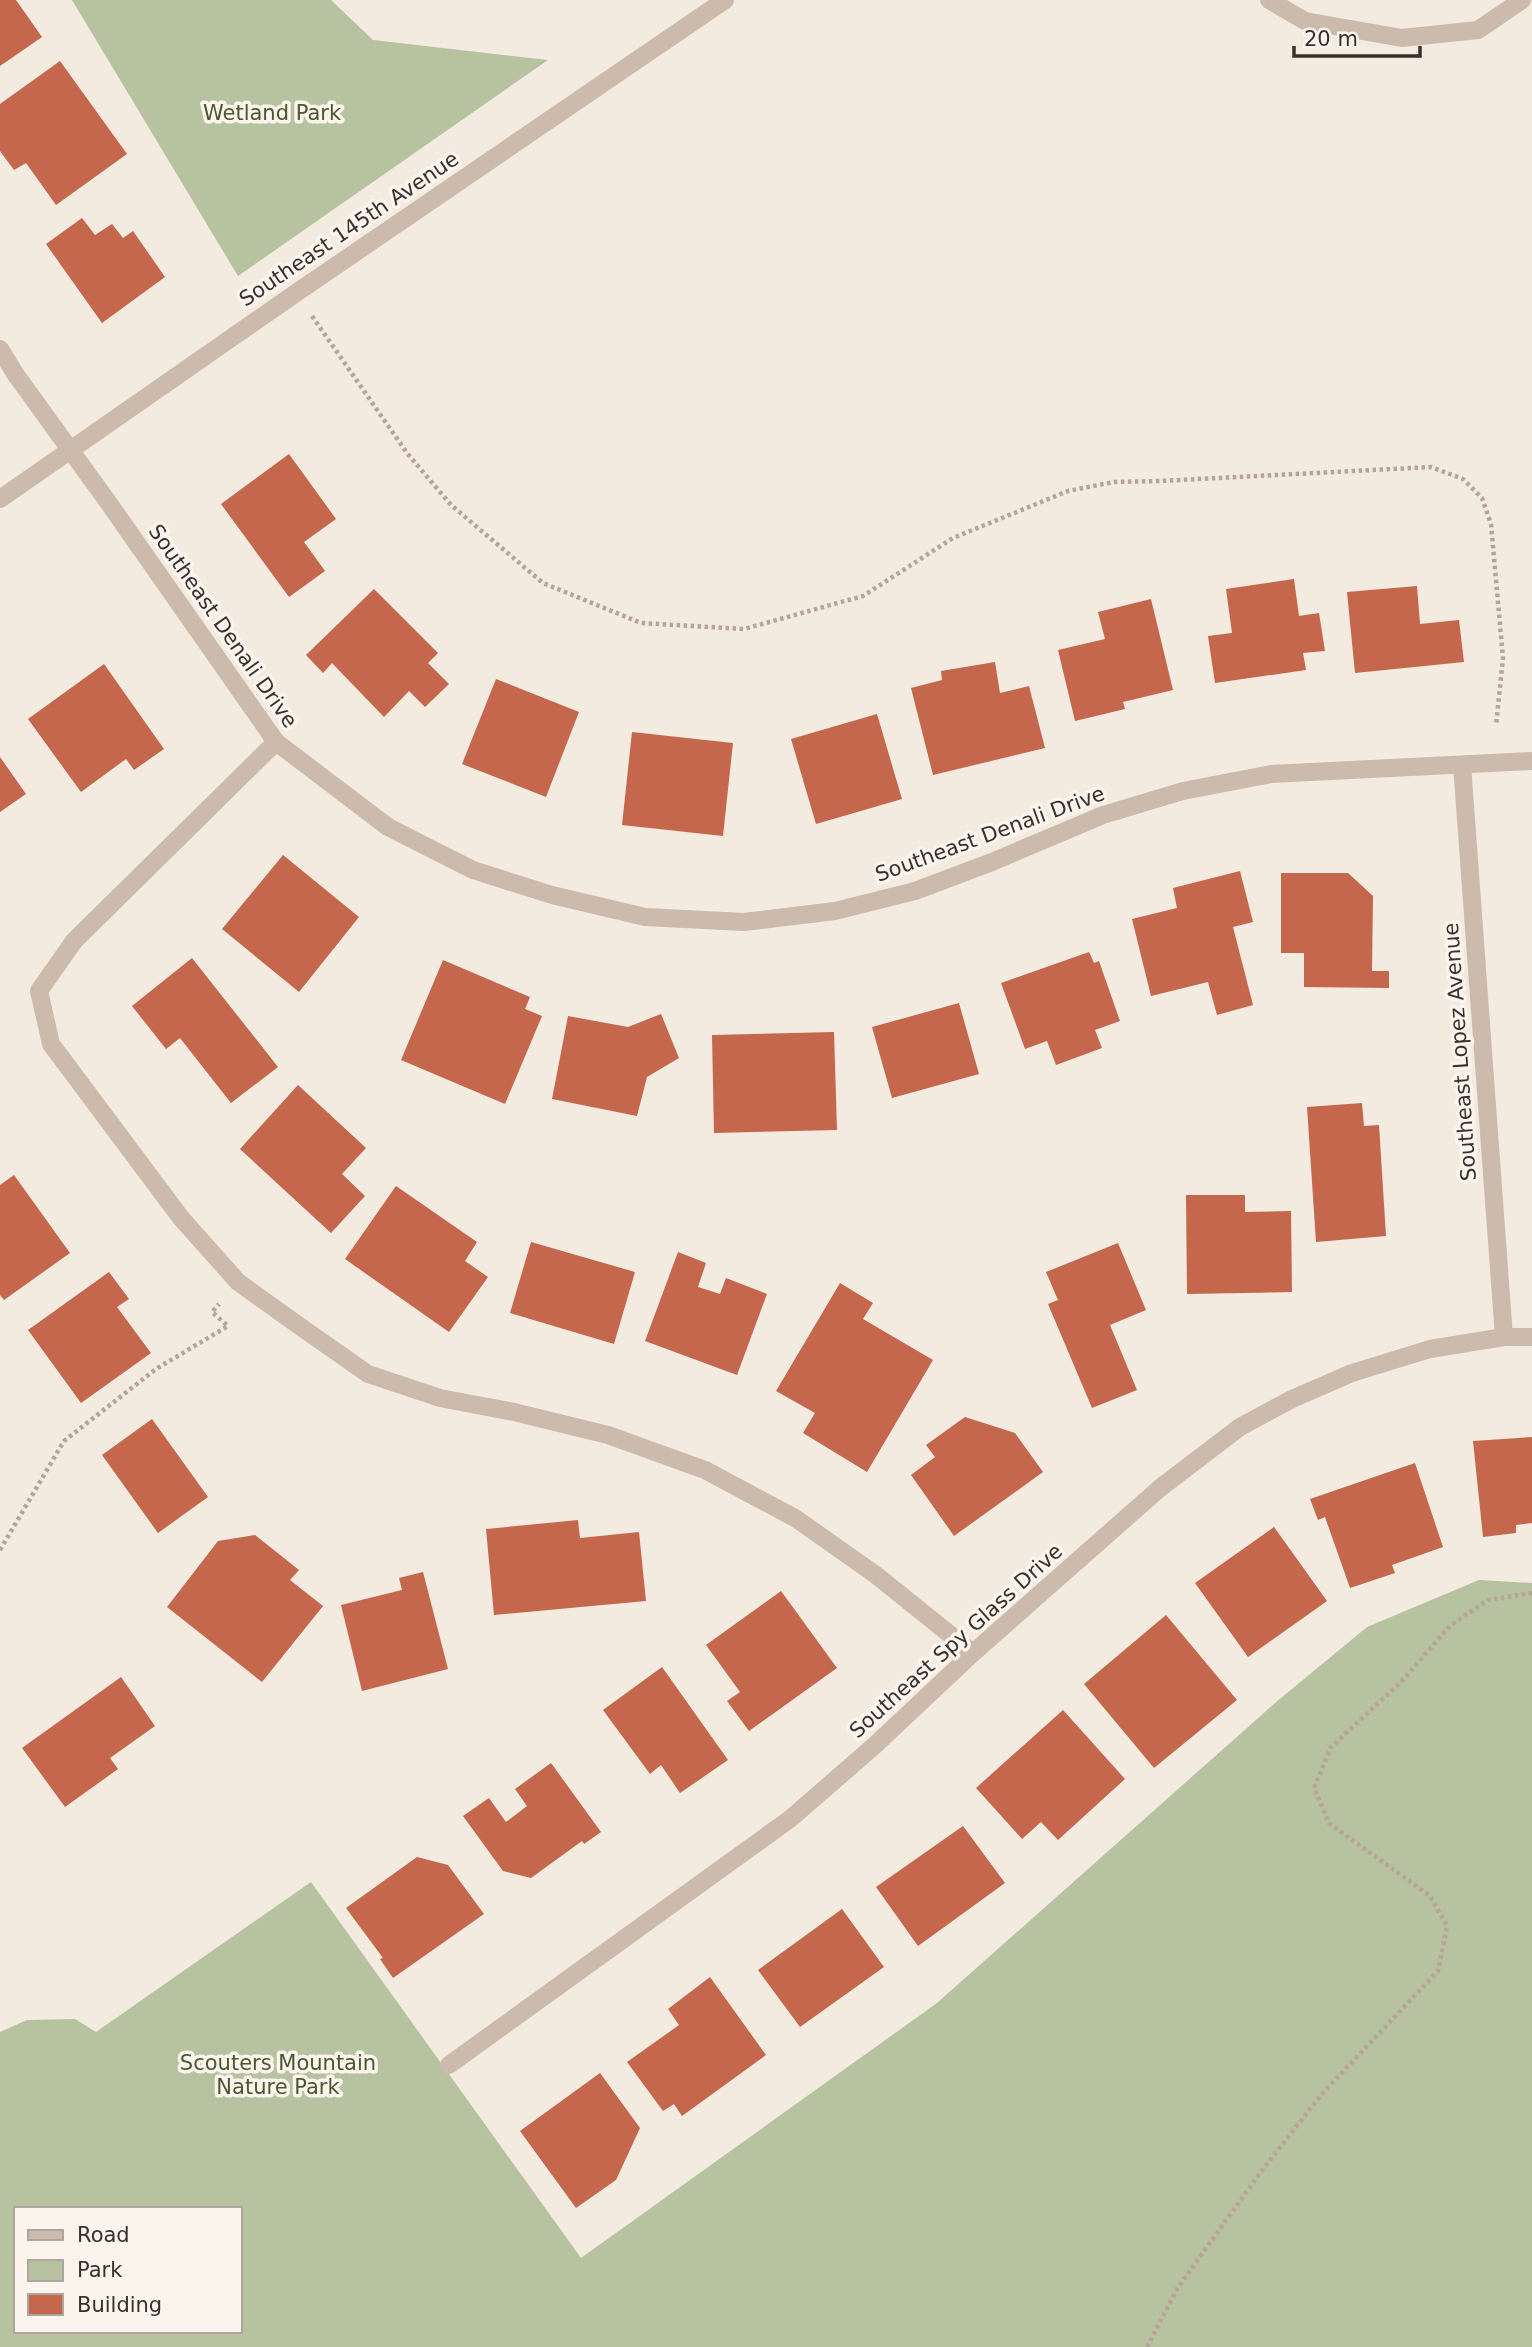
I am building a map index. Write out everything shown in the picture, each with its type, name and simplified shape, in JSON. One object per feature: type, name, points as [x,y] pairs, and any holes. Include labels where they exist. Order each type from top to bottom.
[{"type":"street","name":"Southeast 145th Avenue","points":[[0,499],[724,0]]},
{"type":"street","points":[[1269,0],[1305,21],[1402,38],[1478,30],[1522,0]]},
{"type":"street","name":"Southeast Denali Drive","points":[[0,349],[276,743],[388,827],[473,870],[552,895],[645,917],[744,922],[835,911],[915,891],[1103,815],[1182,791],[1271,774],[1532,761]]},
{"type":"street","points":[[276,743],[74,941],[39,991],[51,1044],[181,1218],[238,1282],[368,1374],[440,1398],[514,1412],[608,1435],[705,1470],[795,1518],[876,1575],[973,1653]]},
{"type":"street","name":"Southeast Lopez Avenue","points":[[1462,765],[1504,1337]]},
{"type":"street","name":"Southeast Spy Glass Drive","points":[[449,2065],[790,1819],[1160,1488],[1240,1427],[1292,1399],[1352,1373],[1430,1349],[1504,1337],[1532,1337]]},
{"type":"path","points":[[296,293],[407,453],[451,505],[543,583],[641,623],[744,629],[863,596],[953,538],[1068,491],[1115,482],[1431,467],[1463,479],[1482,498],[1491,524],[1503,658],[1496,726]]},
{"type":"path","points":[[0,1550],[64,1440],[156,1369],[228,1326],[212,1312],[238,1282]]},
{"type":"path","points":[[1147,2347],[1177,2289],[1267,2164],[1321,2095],[1438,1972],[1447,1926],[1430,1896],[1329,1823],[1314,1788],[1331,1747],[1401,1682],[1450,1626],[1488,1600],[1532,1593]]},
{"type":"green space","name":"Wetland Park","points":[[72,0],[331,0],[373,40],[548,60],[238,276]]},
{"type":"green space","name":"Scouters Mountain Nature Park","points":[[1479,1580],[1532,1583],[1532,2347],[0,2347],[0,2032],[27,2020],[75,2019],[96,2032],[311,1882],[581,2258],[937,2003],[1275,1703],[1367,1627]]},
{"type":"building","points":[[0,0],[16,0],[42,37],[0,66]]},
{"type":"building","points":[[60,61],[127,154],[56,205],[26,163],[14,170],[0,151],[0,104]]},
{"type":"building","points":[[82,218],[95,235],[112,224],[123,238],[133,231],[165,277],[102,323],[46,244]]},
{"type":"building","points":[[289,454],[336,519],[304,542],[325,571],[289,597],[221,504]]},
{"type":"building","points":[[1294,579],[1299,616],[1319,613],[1325,651],[1303,653],[1306,670],[1215,683],[1208,636],[1232,633],[1226,589]]},
{"type":"building","points":[[1417,586],[1420,624],[1459,620],[1464,662],[1355,673],[1347,592]]},
{"type":"building","points":[[374,589],[438,653],[428,663],[449,684],[425,707],[409,691],[384,717],[332,663],[323,673],[306,655]]},
{"type":"building","points":[[1151,599],[1173,690],[1123,702],[1125,709],[1075,721],[1058,650],[1105,639],[1098,612]]},
{"type":"building","points":[[995,662],[1000,693],[1029,686],[1045,748],[933,775],[911,688],[942,680],[941,671]]},
{"type":"building","points":[[104,664],[164,749],[134,770],[126,759],[81,792],[28,719]]},
{"type":"building","points":[[496,679],[579,712],[546,797],[462,764]]},
{"type":"building","points":[[877,714],[902,799],[816,824],[791,739]]},
{"type":"building","points":[[632,732],[733,743],[723,836],[622,825]]},
{"type":"building","points":[[0,757],[26,794],[0,812]]},
{"type":"building","points":[[283,855],[359,917],[299,992],[222,929]]},
{"type":"building","points":[[1240,871],[1253,922],[1233,927],[1253,1005],[1217,1015],[1208,982],[1151,996],[1132,919],[1177,908],[1173,888]]},
{"type":"building","points":[[1281,873],[1348,873],[1373,896],[1372,971],[1389,971],[1389,988],[1304,987],[1304,953],[1281,953]]},
{"type":"building","points":[[1089,952],[1094,963],[1099,961],[1120,1021],[1095,1030],[1102,1048],[1056,1065],[1047,1041],[1025,1049],[1001,983]]},
{"type":"building","points":[[192,958],[278,1067],[231,1103],[180,1038],[166,1049],[132,1006]]},
{"type":"building","points":[[443,960],[530,997],[525,1009],[542,1016],[505,1104],[401,1060]]},
{"type":"building","points":[[959,1003],[979,1074],[892,1098],[872,1027]]},
{"type":"building","points":[[661,1014],[679,1058],[647,1077],[637,1116],[552,1099],[568,1016],[628,1027]]},
{"type":"building","points":[[834,1032],[837,1130],[714,1133],[712,1035]]},
{"type":"building","points":[[298,1085],[366,1148],[342,1174],[365,1196],[331,1233],[240,1149]]},
{"type":"building","points":[[1362,1103],[1364,1126],[1379,1125],[1386,1236],[1316,1242],[1307,1107]]},
{"type":"building","points":[[14,1175],[70,1253],[4,1300],[0,1295],[0,1185]]},
{"type":"building","points":[[396,1186],[477,1242],[465,1261],[488,1277],[449,1332],[345,1259]]},
{"type":"building","points":[[1186,1195],[1245,1195],[1245,1212],[1291,1211],[1292,1292],[1187,1294]]},
{"type":"building","points":[[531,1242],[635,1272],[614,1344],[510,1313]]},
{"type":"building","points":[[1118,1243],[1146,1310],[1110,1325],[1137,1390],[1092,1408],[1048,1304],[1058,1300],[1046,1272]]},
{"type":"building","points":[[678,1252],[706,1263],[698,1287],[720,1294],[726,1278],[767,1294],[737,1375],[645,1341]]},
{"type":"building","points":[[109,1272],[129,1299],[117,1307],[151,1353],[81,1403],[28,1330]]},
{"type":"building","points":[[840,1283],[873,1303],[863,1319],[933,1360],[867,1472],[803,1433],[815,1413],[776,1391]]},
{"type":"building","points":[[965,1417],[1015,1433],[1043,1472],[954,1536],[911,1475],[935,1457],[926,1445]]},
{"type":"building","points":[[152,1419],[208,1497],[158,1533],[102,1455]]},
{"type":"building","points":[[1532,1437],[1532,1523],[1516,1525],[1516,1533],[1483,1537],[1473,1441]]},
{"type":"building","points":[[1415,1463],[1443,1547],[1392,1565],[1395,1573],[1350,1588],[1325,1517],[1318,1520],[1310,1499]]},
{"type":"building","points":[[578,1520],[580,1538],[639,1532],[646,1601],[494,1615],[486,1529]]},
{"type":"building","points":[[1274,1527],[1327,1601],[1248,1657],[1195,1583]]},
{"type":"building","points":[[255,1535],[299,1570],[290,1580],[323,1606],[262,1682],[167,1607],[218,1541]]},
{"type":"building","points":[[423,1572],[448,1669],[362,1691],[341,1605],[402,1590],[399,1578]]},
{"type":"building","points":[[781,1591],[837,1668],[749,1731],[727,1701],[740,1692],[706,1645]]},
{"type":"building","points":[[1166,1615],[1237,1700],[1154,1768],[1084,1684]]},
{"type":"building","points":[[662,1667],[728,1760],[680,1793],[661,1765],[650,1774],[603,1710]]},
{"type":"building","points":[[121,1677],[155,1726],[110,1758],[118,1769],[65,1807],[22,1748]]},
{"type":"building","points":[[1063,1710],[1125,1779],[1058,1840],[1041,1822],[1022,1839],[976,1788]]},
{"type":"building","points":[[551,1763],[601,1832],[584,1844],[582,1841],[531,1878],[503,1871],[463,1816],[489,1798],[506,1822],[527,1806],[515,1789]]},
{"type":"building","points":[[963,1826],[1005,1883],[918,1946],[876,1887]]},
{"type":"building","points":[[417,1857],[448,1865],[484,1914],[393,1978],[380,1959],[383,1958],[346,1908]]},
{"type":"building","points":[[842,1909],[884,1967],[800,2027],[758,1970]]},
{"type":"building","points":[[710,1977],[766,2055],[682,2116],[674,2104],[663,2111],[627,2062],[679,2025],[668,2009]]},
{"type":"building","points":[[600,2073],[640,2128],[616,2180],[576,2208],[520,2131]]}]
